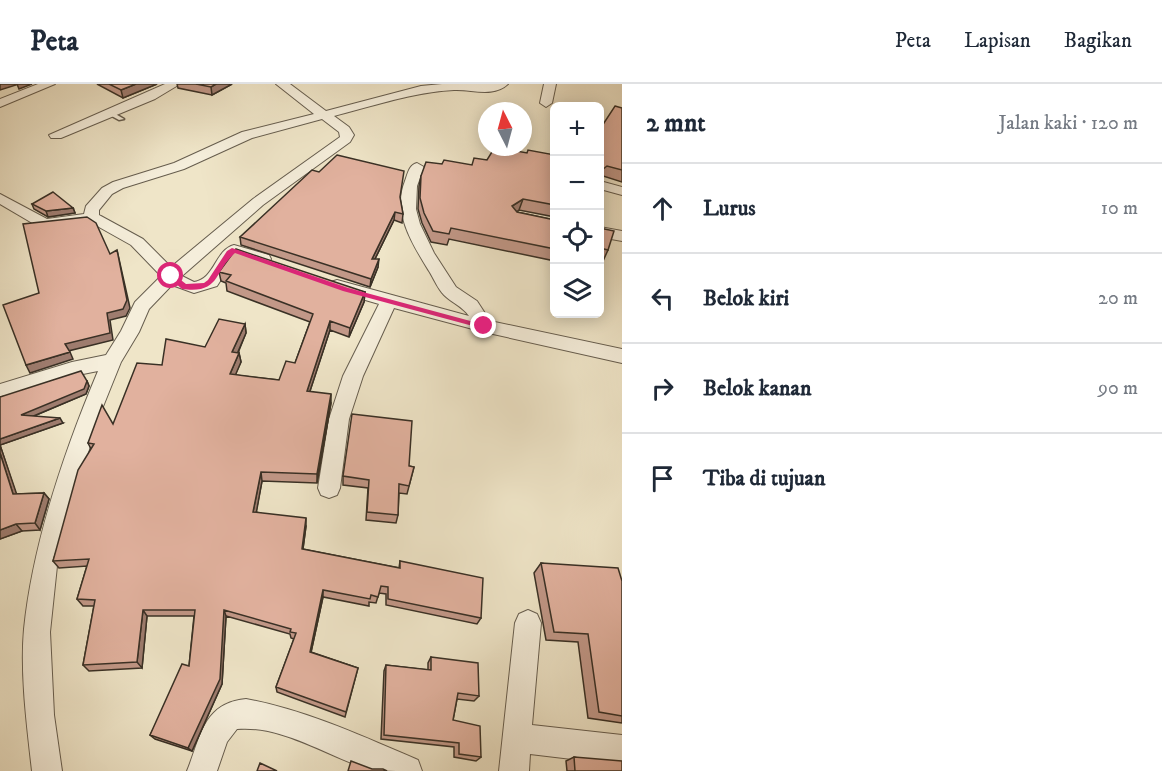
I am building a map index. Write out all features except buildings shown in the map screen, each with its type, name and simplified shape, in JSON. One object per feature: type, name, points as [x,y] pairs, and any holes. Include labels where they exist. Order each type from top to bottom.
[{"type":"street","points":[[56,135],[115,116],[174,84]]},
{"type":"street","points":[[47,771],[40,715],[37,632],[45,566],[86,424],[112,360],[130,332],[141,306],[171,276],[258,202],[345,139],[347,135],[344,130],[282,84]]},
{"type":"street","points":[[92,217],[91,209],[97,201],[118,184],[179,166],[247,135],[438,87],[488,88],[502,84]]},
{"type":"street","points":[[546,103],[550,84]]},
{"type":"street","points":[[0,103],[43,85]]},
{"type":"street","points":[[417,167],[410,186],[408,208],[412,224],[426,253],[450,291],[471,305],[484,326]]},
{"type":"street","points":[[604,186],[622,191]]},
{"type":"street","points":[[0,198],[44,224],[92,217],[137,242],[185,287],[205,286],[211,282],[234,250],[278,264]]},
{"type":"street","points":[[604,233],[622,236]]},
{"type":"street","points":[[318,279],[389,301],[484,326],[622,356]]},
{"type":"street","points":[[329,488],[343,408],[353,376],[389,301]]},
{"type":"street","points":[[0,392],[63,372],[112,360]]},
{"type":"street","points":[[514,771],[528,623]]},
{"type":"street","points":[[202,771],[221,726],[232,715],[241,714],[283,722],[370,754],[407,771]]},
{"type":"street","points":[[516,738],[622,750]]},
{"type":"route","points":[[171,276],[185,287],[205,286],[211,282],[234,250],[346,290],[484,326]]}]
